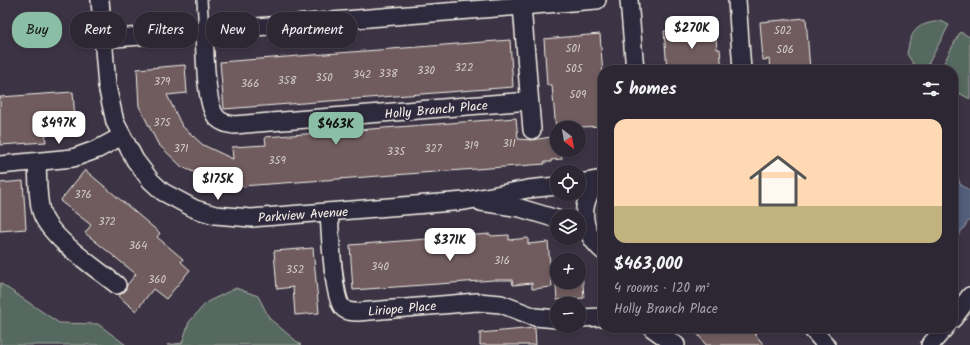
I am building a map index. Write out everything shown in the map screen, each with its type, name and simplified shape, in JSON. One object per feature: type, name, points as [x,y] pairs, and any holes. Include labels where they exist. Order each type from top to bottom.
[{"type":"street","name":"Parkview Avenue","points":[[100,0],[101,12]]},
{"type":"street","points":[[126,37],[522,3],[597,0]]},
{"type":"street","points":[[629,0],[635,65]]},
{"type":"street","points":[[737,0],[742,65]]},
{"type":"street","points":[[522,3],[532,130]]},
{"type":"street","name":"Holly Branch Place","points":[[204,31],[209,102],[218,119],[225,123],[234,125],[529,101]]},
{"type":"street","name":"Parkview Avenue","points":[[104,48],[108,93],[115,122],[135,160],[151,181],[163,192],[195,209],[215,215],[233,218],[329,212],[465,201],[528,189],[550,187]]},
{"type":"street","points":[[0,165],[73,158],[86,154],[122,136]]},
{"type":"street","points":[[36,162],[41,211],[48,226],[60,239],[118,285]]},
{"type":"street","points":[[586,182],[598,180]]},
{"type":"street","points":[[598,184],[588,198],[585,210],[585,222],[589,234],[598,247]]},
{"type":"street","name":"Parkview Avenue","points":[[465,201],[520,208],[550,217]]},
{"type":"street","name":"Liriope Place","points":[[329,212],[337,296],[343,308],[350,312],[486,302],[501,304],[542,319],[550,319]]},
{"type":"street","points":[[586,238],[598,247]]},
{"type":"street","points":[[958,312],[970,296]]},
{"type":"street","points":[[586,318],[598,317]]},
{"type":"street","points":[[659,333],[676,345]]},
{"type":"street","points":[[815,333],[826,345]]},
{"type":"street","points":[[930,345],[941,333]]},
{"type":"lane","points":[[202,0],[204,31]]},
{"type":"green space","points":[[941,21],[949,25],[928,65],[914,65],[907,54],[910,39],[920,26]]},
{"type":"green space","points":[[960,32],[970,37],[970,99],[958,93],[958,65],[943,65]]},
{"type":"green space","points":[[0,283],[59,323],[98,324],[126,345],[0,345]]},
{"type":"green space","points":[[236,288],[258,296],[270,319],[301,345],[167,345],[182,343],[189,322],[207,302]]},
{"type":"water","points":[[958,177],[960,184],[970,191],[970,219],[958,236]]},
{"type":"building","points":[[806,18],[810,65],[770,65],[769,59],[763,60],[760,22]]},
{"type":"building","points":[[715,27],[717,49],[720,49],[722,65],[667,65],[664,31]]},
{"type":"building","points":[[600,34],[602,65],[598,65],[598,126],[586,127],[586,121],[555,121],[552,85],[547,85],[544,39]]},
{"type":"building","points":[[510,40],[513,87],[224,109],[220,62]]},
{"type":"building","points":[[185,65],[187,93],[167,95],[182,126],[203,145],[233,159],[232,147],[266,145],[265,137],[516,118],[518,139],[532,140],[550,137],[550,157],[562,157],[562,159],[544,162],[545,164],[228,187],[182,167],[158,144],[139,106],[137,69]]},
{"type":"building","points":[[73,92],[76,133],[45,135],[46,142],[0,145],[0,97]]},
{"type":"building","points":[[85,170],[160,233],[157,237],[183,259],[181,262],[190,270],[166,299],[153,289],[136,311],[118,296],[125,291],[127,285],[136,274],[85,233],[91,225],[60,201]]},
{"type":"building","points":[[23,181],[26,229],[0,231],[0,183]]},
{"type":"building","points":[[490,234],[491,236],[509,235],[509,240],[528,238],[528,244],[548,242],[550,287],[532,289],[532,283],[513,285],[512,280],[494,280],[353,290],[350,245]]},
{"type":"building","points":[[313,248],[319,313],[295,315],[293,287],[277,289],[274,251]]},
{"type":"building","points":[[556,289],[583,289],[584,297],[557,297]]},
{"type":"building","points":[[535,328],[536,345],[480,345],[480,333]]},
{"type":"building","points":[[697,333],[754,333],[764,345],[706,345]]}]
